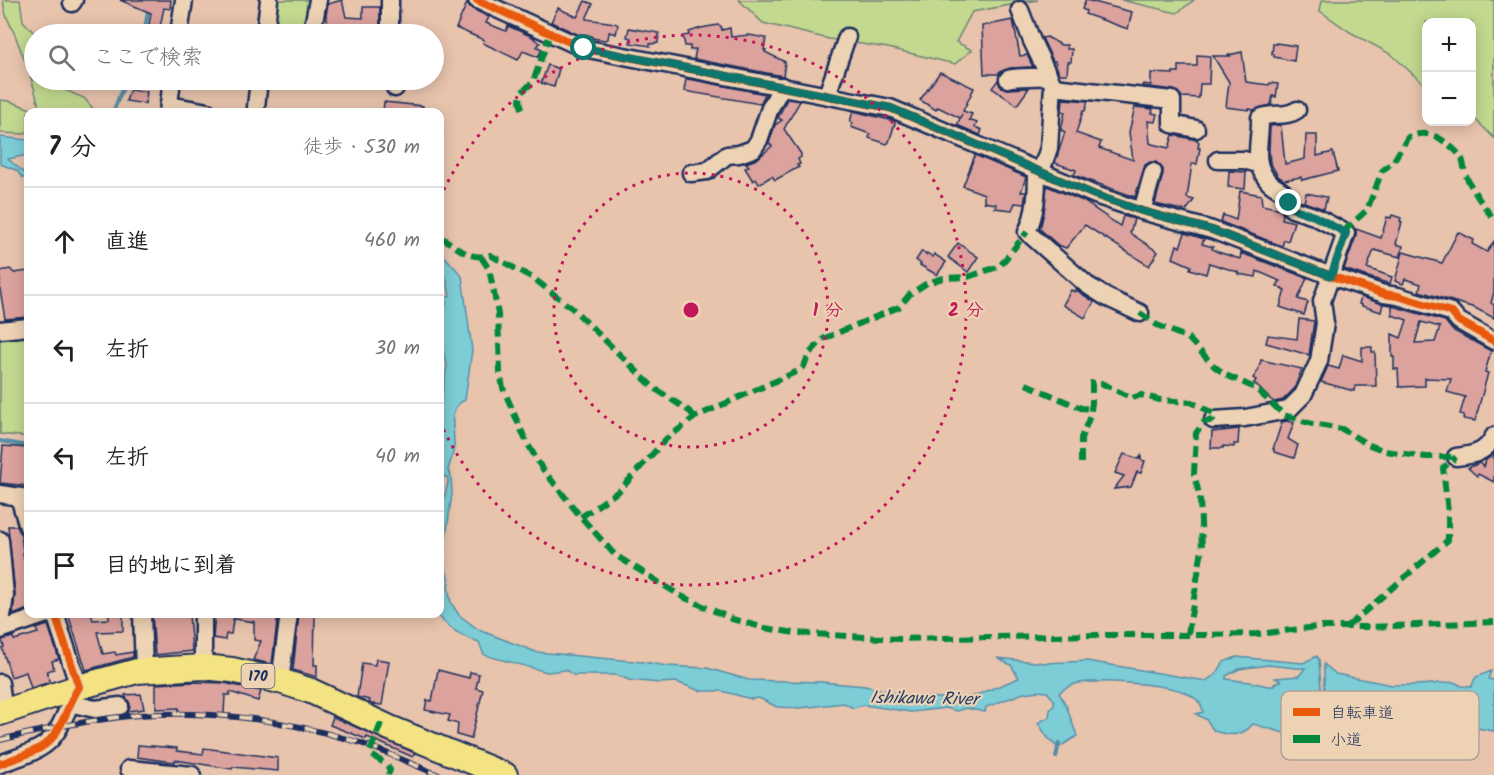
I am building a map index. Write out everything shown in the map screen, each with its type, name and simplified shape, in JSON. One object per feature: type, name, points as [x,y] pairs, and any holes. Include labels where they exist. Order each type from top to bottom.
[{"type":"highway","name":"170","points":[[2,713],[74,695],[144,670],[203,668],[232,670],[311,691],[390,728],[504,775]]},
{"type":"street","points":[[180,24],[184,0]]},
{"type":"street","points":[[266,24],[269,0]]},
{"type":"street","points":[[314,24],[318,0]]},
{"type":"street","points":[[390,0],[390,24]]},
{"type":"street","points":[[477,0],[584,48],[891,108],[1095,195],[1142,211],[1212,230],[1384,294],[1451,312],[1459,321],[1494,341]]},
{"type":"street","points":[[1020,10],[1051,82],[1049,148],[1042,168],[1038,172],[1035,209],[1027,232],[1082,282],[1106,297],[1140,313]]},
{"type":"street","points":[[827,95],[847,37]]},
{"type":"street","points":[[1008,80],[1014,77],[1030,78],[1172,100],[1172,124],[1196,129]]},
{"type":"street","points":[[691,173],[707,171],[727,155],[753,149],[782,86]]},
{"type":"street","points":[[168,108],[171,90]]},
{"type":"street","points":[[256,107],[258,90]]},
{"type":"street","points":[[1214,420],[1245,418],[1288,410],[1297,403],[1309,385],[1319,361],[1324,323],[1322,301],[1346,233],[1314,216],[1292,208],[1285,194],[1271,184],[1258,164],[1257,145],[1260,118],[1265,115],[1291,115],[1297,110]]},
{"type":"street","points":[[1218,160],[1244,160],[1258,164]]},
{"type":"street","points":[[1142,211],[1153,172]]},
{"type":"street","points":[[0,330],[24,327]]},
{"type":"street","points":[[1456,457],[1474,455],[1482,451],[1494,436]]},
{"type":"street","points":[[0,494],[24,497]]},
{"type":"street","points":[[0,540],[2,595],[0,630],[35,618]]},
{"type":"street","points":[[0,764],[47,743],[59,728],[74,695],[56,618]]},
{"type":"street","points":[[142,618],[144,670]]},
{"type":"street","points":[[203,618],[203,668]]},
{"type":"street","points":[[280,681],[288,618]]},
{"type":"street","points":[[0,683],[2,713]]},
{"type":"street","points":[[74,695],[95,710],[120,706]]},
{"type":"street","points":[[129,769],[192,775]]},
{"type":"green space","points":[[3,0],[20,0],[23,21],[26,24],[24,60],[15,35],[6,15]]},
{"type":"green space","points":[[277,0],[312,0],[309,24],[274,24]]},
{"type":"green space","points":[[739,0],[1038,0],[972,12],[956,42],[972,50],[955,64],[888,48],[829,39],[763,23]]},
{"type":"green space","points":[[1121,0],[1194,0],[1177,13]]},
{"type":"green space","points":[[1322,0],[1494,0],[1494,138],[1476,120],[1476,18],[1422,18],[1422,82],[1392,55],[1350,32],[1320,11]]},
{"type":"green space","points":[[34,90],[65,90],[84,98],[93,108],[39,108]]},
{"type":"green space","points":[[0,100],[28,108],[24,108],[24,134],[0,133]]},
{"type":"green space","points":[[24,335],[24,437],[0,434],[0,339]]},
{"type":"water","points":[[0,137],[24,140],[24,156],[8,159],[24,173],[24,178],[16,170],[0,164]]},
{"type":"water","points":[[444,256],[462,276],[472,350],[465,400],[459,403],[453,414],[454,448],[448,470],[451,476],[452,493],[444,553],[444,498],[448,478],[444,476],[444,384],[447,365],[444,354],[444,305],[446,305],[445,298],[450,296]]},
{"type":"water","name":"Ishikawa River","points":[[444,563],[449,580],[451,603],[459,615],[479,630],[536,652],[707,668],[749,680],[822,682],[865,686],[909,696],[957,699],[974,696],[1019,678],[1011,665],[997,658],[1045,663],[1087,661],[1206,681],[1216,674],[1224,662],[1236,657],[1303,663],[1317,656],[1321,690],[1324,691],[1281,691],[1281,732],[1253,724],[1240,733],[1225,734],[1214,731],[1207,720],[1196,714],[1203,712],[1200,703],[1195,698],[1177,690],[1131,683],[1075,684],[1059,693],[1066,705],[1077,736],[1058,748],[1038,723],[1049,717],[1054,705],[1054,700],[1047,692],[1031,692],[1016,696],[986,707],[985,712],[966,708],[957,711],[946,708],[911,712],[864,705],[853,708],[844,703],[800,708],[777,707],[759,698],[751,699],[722,691],[701,691],[676,682],[629,680],[617,675],[573,675],[566,670],[547,672],[484,655],[479,642],[455,631],[441,618],[444,618]],"holes":[[[1268,665],[1305,668],[1299,676],[1275,678],[1281,681],[1274,684],[1275,686],[1226,679],[1226,676],[1239,669]]]},
{"type":"water","points":[[1324,664],[1336,674],[1392,685],[1454,682],[1471,687],[1476,677],[1491,671],[1488,679],[1494,680],[1494,731],[1479,728],[1479,691],[1324,691]]},
{"type":"building","points":[[120,0],[171,0],[170,9],[164,8],[161,24],[149,24],[151,13]]},
{"type":"building","points":[[342,0],[346,17],[363,18],[363,7],[380,7],[380,24],[328,24],[326,15],[328,4]]},
{"type":"building","points":[[1086,0],[1132,12],[1128,29],[1085,14],[1086,11],[1082,9]]},
{"type":"building","points":[[585,1],[593,4],[586,19],[615,23],[618,25],[616,34],[609,32],[608,39],[605,40],[592,38],[592,36],[577,34],[551,22],[558,8],[577,17]]},
{"type":"building","points":[[467,3],[472,9],[489,17],[486,23],[506,31],[508,26],[535,38],[540,43],[537,47],[542,49],[538,57],[523,51],[518,60],[483,43],[484,40],[456,28]]},
{"type":"building","points":[[1013,20],[1020,56],[1027,55],[1033,67],[1010,68],[999,74],[984,74],[982,26]]},
{"type":"building","points":[[718,25],[722,30],[730,28],[731,37],[749,35],[766,38],[765,52],[785,62],[783,76],[694,59],[696,49],[690,50],[690,46],[685,46],[683,36],[701,28]]},
{"type":"building","points":[[629,28],[659,33],[658,43],[650,44],[650,46],[630,43],[631,38],[627,37]]},
{"type":"building","points":[[1047,37],[1061,45],[1067,45],[1067,49],[1072,49],[1067,74],[1059,74],[1055,61],[1042,38]]},
{"type":"building","points":[[1273,44],[1296,46],[1294,61],[1274,57]]},
{"type":"building","points":[[1242,52],[1246,82],[1278,84],[1276,97],[1273,96],[1271,105],[1254,110],[1226,107],[1229,82],[1213,56],[1230,56]]},
{"type":"building","points":[[1197,55],[1210,56],[1209,84],[1200,84],[1199,98],[1182,97],[1174,90],[1142,86],[1143,84],[1151,85],[1151,73],[1173,74],[1173,72],[1179,72],[1179,66],[1197,66]]},
{"type":"building","points":[[548,65],[559,69],[554,87],[541,83]]},
{"type":"building","points":[[940,72],[974,88],[963,111],[972,114],[969,120],[977,123],[975,127],[982,130],[980,135],[957,125],[962,114],[960,118],[938,107],[936,110],[920,100]]},
{"type":"building","points":[[686,79],[765,94],[760,104],[684,91]]},
{"type":"building","points":[[998,80],[1000,86],[1006,89],[1029,88],[1017,105],[992,88]]},
{"type":"building","points":[[130,90],[147,92],[145,104],[126,101]]},
{"type":"building","points":[[787,99],[800,101],[784,129],[801,154],[798,159],[800,164],[797,165],[799,167],[775,180],[772,176],[759,184],[756,179],[753,181],[745,168],[749,166],[746,163],[757,159],[772,146],[769,143],[775,125],[782,120],[778,118]]},
{"type":"building","points":[[1063,99],[1088,101],[1076,133],[1101,142],[1099,148],[1133,160],[1129,132],[1135,107],[1153,109],[1152,113],[1157,114],[1155,122],[1148,121],[1150,143],[1169,148],[1173,135],[1197,140],[1198,148],[1200,148],[1197,164],[1192,164],[1187,198],[1194,200],[1186,211],[1155,204],[1163,174],[1163,169],[1156,162],[1145,165],[1135,197],[1074,175],[1076,170],[1055,163],[1065,132],[1061,130],[1065,112],[1062,111]]},
{"type":"building","points":[[384,102],[423,106],[423,108],[383,108]]},
{"type":"building","points":[[853,111],[894,121],[889,142],[887,144],[869,138],[870,134],[851,127]]},
{"type":"building","points":[[1281,125],[1285,164],[1305,159],[1306,135],[1317,135],[1317,156],[1333,152],[1338,171],[1302,180],[1301,177],[1284,180],[1278,176],[1270,163],[1270,126]]},
{"type":"building","points":[[975,155],[1026,177],[1021,192],[1026,192],[1024,204],[1015,203],[1012,210],[995,208],[996,204],[984,202],[984,194],[963,186]]},
{"type":"building","points":[[1229,171],[1246,172],[1245,189],[1228,187]]},
{"type":"building","points":[[1047,186],[1083,201],[1120,226],[1123,216],[1134,219],[1130,233],[1158,252],[1149,266],[1085,225],[1066,248],[1058,245],[1040,229]]},
{"type":"building","points":[[1240,191],[1261,195],[1262,205],[1280,209],[1283,214],[1282,219],[1294,222],[1288,241],[1284,240],[1282,246],[1221,222],[1223,215],[1236,220]]},
{"type":"building","points":[[1306,193],[1327,197],[1324,209],[1304,202]]},
{"type":"building","points":[[1392,215],[1401,218],[1402,222],[1396,244],[1403,246],[1400,257],[1374,250],[1367,268],[1392,277],[1390,284],[1344,269],[1356,236],[1356,229],[1381,238],[1387,217],[1391,218]]},
{"type":"building","points":[[1458,232],[1474,240],[1472,244],[1487,252],[1494,241],[1494,292],[1491,303],[1494,305],[1494,318],[1475,308],[1419,291],[1421,284],[1405,279],[1403,284],[1395,281],[1403,252],[1442,263]]},
{"type":"building","points":[[1185,233],[1204,239],[1202,244],[1213,247],[1212,249],[1218,252],[1240,259],[1241,253],[1307,278],[1298,299],[1308,302],[1304,315],[1280,307],[1285,290],[1277,286],[1280,281],[1257,271],[1256,277],[1238,274],[1238,272],[1209,263],[1206,274],[1190,269],[1191,266],[1173,258],[1177,245],[1180,247]]},
{"type":"building","points":[[958,243],[978,257],[968,272],[948,257]]},
{"type":"building","points":[[922,251],[933,257],[934,254],[946,262],[937,275],[916,260]]},
{"type":"building","points":[[10,269],[14,273],[24,272],[24,317],[5,319],[0,289],[0,271]]},
{"type":"building","points":[[1071,290],[1075,292],[1076,290],[1094,302],[1085,318],[1063,305]]},
{"type":"building","points":[[1361,297],[1383,304],[1381,312],[1359,304]]},
{"type":"building","points":[[1392,306],[1445,321],[1452,330],[1491,351],[1485,372],[1488,373],[1475,421],[1463,419],[1464,415],[1460,414],[1465,397],[1447,392],[1451,379],[1425,378],[1425,386],[1399,387],[1398,369],[1394,369],[1394,357],[1392,357],[1392,334],[1401,338],[1407,320],[1392,315]],"holes":[[[1421,322],[1440,327],[1435,342],[1415,343]]]},
{"type":"building","points":[[1299,319],[1314,321],[1309,355],[1266,343],[1268,335],[1297,339]]},
{"type":"building","points":[[1362,347],[1372,347],[1372,352],[1375,352],[1376,386],[1355,386],[1354,391],[1321,382],[1328,366],[1339,369],[1343,355],[1362,361]]},
{"type":"building","points":[[1261,360],[1302,369],[1294,389],[1283,400],[1274,402],[1254,383],[1256,380],[1253,378]]},
{"type":"building","points":[[1282,422],[1294,423],[1288,439],[1298,445],[1294,458],[1274,452],[1273,449]]},
{"type":"building","points":[[1239,429],[1238,444],[1234,444],[1234,447],[1211,448],[1212,432]]},
{"type":"building","points":[[3,446],[24,448],[24,486],[0,483]]},
{"type":"building","points":[[1124,454],[1139,459],[1141,456],[1141,460],[1145,461],[1141,473],[1137,472],[1131,487],[1114,489],[1124,476],[1115,473]]},
{"type":"building","points":[[1494,454],[1494,482],[1478,474],[1477,476],[1468,468],[1479,463],[1484,467],[1486,460]]},
{"type":"building","points":[[8,526],[17,526],[21,535],[24,560],[24,611],[13,615],[15,594]]},
{"type":"building","points":[[69,618],[92,618],[93,620],[123,618],[123,631],[97,632],[103,654],[115,652],[116,655],[133,652],[133,657],[86,670]]},
{"type":"building","points":[[152,618],[189,618],[192,651],[155,655]]},
{"type":"building","points":[[215,618],[233,618],[231,634],[226,634],[225,640],[213,638]]},
{"type":"building","points":[[278,618],[272,664],[253,660],[261,641],[254,640],[254,622],[235,619]]},
{"type":"building","points":[[299,618],[315,618],[314,665],[317,665],[317,677],[293,670]]},
{"type":"building","points":[[48,625],[59,659],[52,661],[54,669],[47,671],[50,682],[31,688],[26,672],[11,677],[2,648],[4,647],[2,640],[13,637],[14,640],[38,633],[36,629]]},
{"type":"building","points":[[376,659],[389,661],[382,705],[372,704],[369,703],[370,700],[357,697],[362,663],[375,665]]},
{"type":"building","points":[[438,670],[469,678],[470,672],[479,674],[476,688],[483,690],[471,739],[457,735],[458,724],[448,721],[450,715],[425,710],[427,700],[432,701]]},
{"type":"building","points":[[224,683],[261,691],[258,701],[230,692],[230,695],[225,695],[224,714],[179,712],[179,708],[156,709],[156,684]]},
{"type":"building","points":[[141,694],[144,709],[129,711],[130,704],[125,695]]},
{"type":"building","points":[[333,717],[415,753],[413,757],[367,737],[366,739],[330,725]]},
{"type":"building","points":[[138,745],[177,748],[177,751],[203,754],[204,748],[278,758],[278,771],[233,767],[232,769],[137,757]]},
{"type":"waterway","points":[[146,24],[150,0]]},
{"type":"waterway","points":[[115,108],[122,90]]},
{"type":"waterway","points":[[0,441],[24,445]]},
{"type":"waterway","points":[[1056,757],[1059,743]]},
{"type":"railway","points":[[0,740],[69,725],[139,715],[220,715],[301,727],[354,741],[439,775]]},
{"type":"marked path","points":[[522,109],[520,100],[522,92],[533,82],[550,34]]},
{"type":"marked path","points":[[1346,233],[1347,228],[1367,210],[1382,171],[1393,162],[1408,137],[1419,134],[1436,137],[1446,142],[1458,153],[1472,187],[1494,219]]},
{"type":"marked path","points":[[581,517],[620,490],[666,439],[695,417],[798,371],[823,339],[899,307],[910,294],[927,283],[943,278],[968,277],[1000,266],[1027,232]]},
{"type":"marked path","points":[[444,240],[463,252],[475,256],[490,255],[533,278],[573,309],[654,388],[695,417]]},
{"type":"marked path","points":[[481,257],[489,269],[498,314],[500,372],[503,388],[526,441],[541,467],[615,555],[681,596],[732,619],[795,633],[899,639],[1258,634],[1317,627],[1494,622]]},
{"type":"marked path","points":[[1140,313],[1157,325],[1188,338],[1214,366],[1226,375],[1255,388],[1284,415],[1312,424],[1342,429],[1367,444],[1385,451],[1426,457],[1456,457]]},
{"type":"marked path","points":[[1081,463],[1081,438],[1090,416],[1092,383],[1101,383],[1132,398],[1141,395],[1160,400],[1191,402],[1213,413],[1213,420],[1204,422],[1196,433],[1194,474],[1200,498],[1202,549],[1188,634]]},
{"type":"marked path","points":[[1026,384],[1081,408],[1091,409]]},
{"type":"marked path","points":[[1348,626],[1448,540],[1448,512],[1443,468],[1456,457]]},
{"type":"marked path","points":[[381,723],[370,752],[386,764],[390,770],[388,775]]},
{"type":"cycle path","points":[[477,0],[583,48],[890,108],[1095,195],[1142,211],[1212,230],[1384,294],[1451,312],[1459,321],[1494,341]]},
{"type":"cycle path","points":[[0,764],[31,752],[48,742],[62,723],[79,687],[56,618]]},
{"type":"route","points":[[584,48],[891,108],[1095,195],[1142,211],[1212,230],[1331,276],[1346,233],[1314,216],[1298,212],[1289,203]]}]
